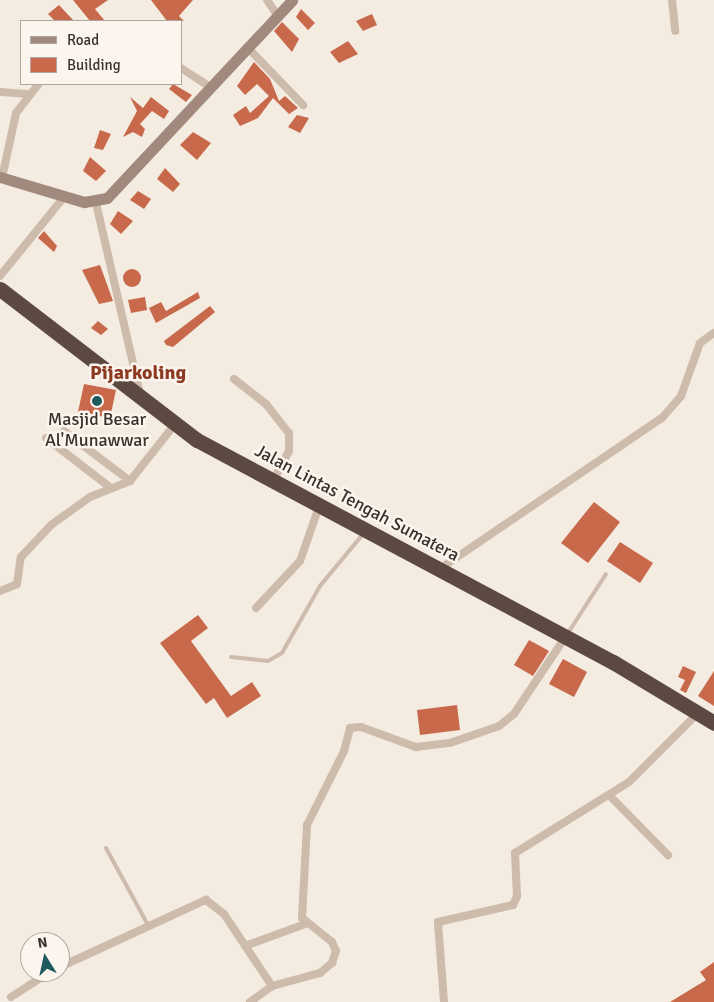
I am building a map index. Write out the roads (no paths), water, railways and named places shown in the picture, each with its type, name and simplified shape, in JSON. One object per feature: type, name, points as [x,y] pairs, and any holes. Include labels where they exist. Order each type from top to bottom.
[{"type":"highway","name":"Jalan Lintas Tengah Sumatera","points":[[0,289],[140,394],[175,424],[566,636],[699,712],[714,723]]},
{"type":"street","points":[[267,0],[277,15]]},
{"type":"street","points":[[38,85],[27,94],[16,113],[1,178],[96,203],[107,198],[292,0]]},
{"type":"street","points":[[672,0],[675,31]]},
{"type":"street","points":[[247,47],[303,105]]},
{"type":"street","points":[[182,69],[210,87]]},
{"type":"street","points":[[0,92],[27,94]]},
{"type":"street","points":[[0,276],[64,196]]},
{"type":"street","points":[[96,203],[140,394]]},
{"type":"street","points":[[441,568],[662,418],[681,396],[700,342],[714,334]]},
{"type":"street","points":[[234,379],[266,404],[289,433],[289,451],[274,479]]},
{"type":"street","points":[[0,590],[17,584],[21,557],[51,525],[74,506],[130,481],[175,424]]},
{"type":"street","points":[[64,431],[130,481]]},
{"type":"street","points":[[46,438],[111,488]]},
{"type":"street","points":[[256,608],[300,561],[320,503]]},
{"type":"street","points":[[250,1002],[272,986],[312,977],[332,963],[336,951],[332,942],[305,924],[301,911],[310,815],[344,751],[350,728],[361,727],[389,741],[416,747],[450,742],[499,726],[514,714],[566,636]]},
{"type":"street","points":[[444,1002],[438,922],[512,905],[517,896],[515,853],[610,796],[642,772],[699,712]]},
{"type":"street","points":[[610,796],[668,855]]},
{"type":"street","points":[[70,964],[150,929],[194,904],[210,901],[245,946],[272,986]]},
{"type":"street","points":[[245,946],[305,924]]},
{"type":"street","points":[[11,997],[34,982]]},
{"type":"lane","points":[[232,657],[268,662],[282,653],[320,586],[368,528]]},
{"type":"lane","points":[[566,636],[606,574]]},
{"type":"lane","points":[[106,848],[150,929]]},
{"type":"place","name":"Masjid Besar Al'Munawwar","points":[[97,401]]},
{"type":"district","name":"Pijarkoling","points":[[138,372]]}]
